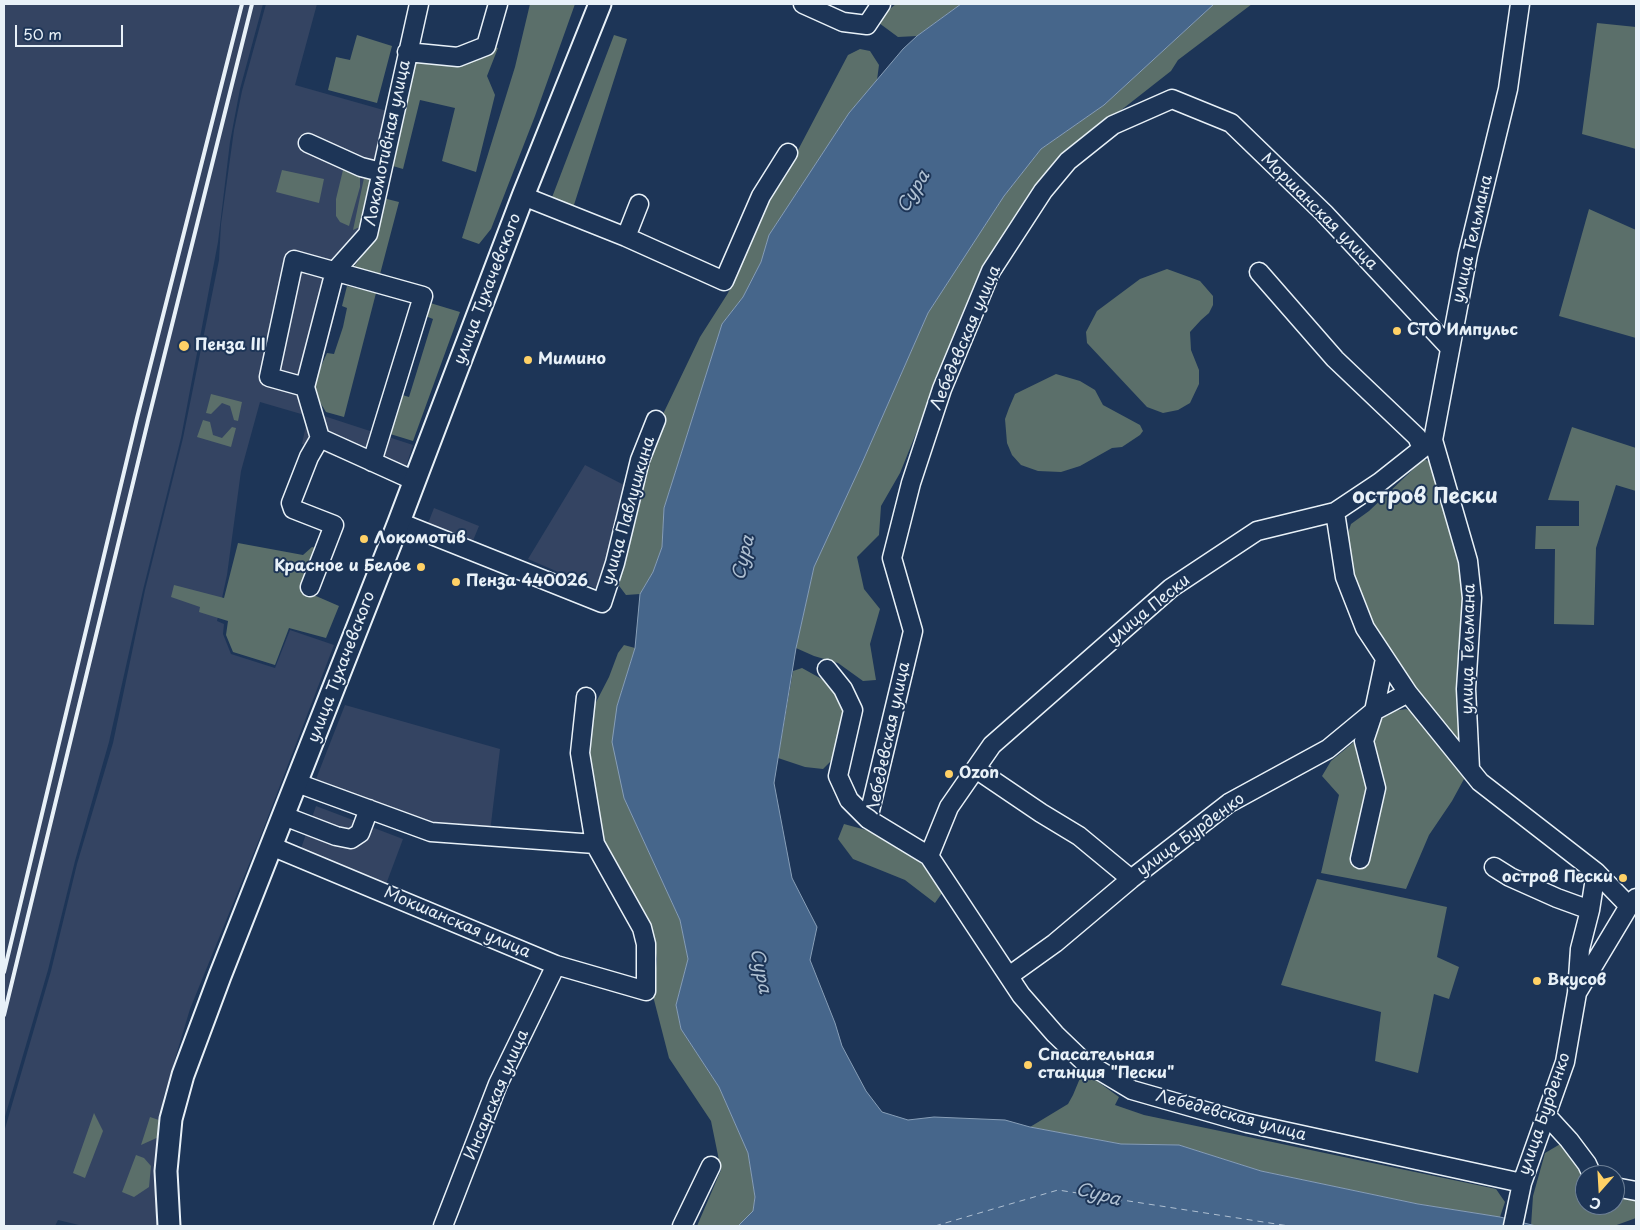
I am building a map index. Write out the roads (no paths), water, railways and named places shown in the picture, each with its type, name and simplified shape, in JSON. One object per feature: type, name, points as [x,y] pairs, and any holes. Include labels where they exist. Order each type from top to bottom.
[{"type":"main road","name":"улица Тухачевского","points":[[169,1226],[166,1171],[171,1119],[190,1057],[220,976],[415,481],[523,196],[600,4]]},
{"type":"street","name":"Локомотивная улица","points":[[335,271],[368,234],[419,4]]},
{"type":"street","points":[[407,52],[458,58],[486,46],[498,4]]},
{"type":"street","points":[[803,4],[844,22],[867,25],[881,4]]},
{"type":"street","name":"улица Тельмана","points":[[1470,769],[1466,690],[1472,598],[1468,561],[1428,444],[1450,348],[1468,254],[1508,89],[1520,4]]},
{"type":"street","name":"Моршанская улица","points":[[1172,99],[1231,123],[1324,213],[1450,348]]},
{"type":"street","name":"Лебедевская улица","points":[[1172,99],[1113,125],[1068,161],[1043,191],[991,271],[942,389],[911,483],[892,558],[914,631],[868,819],[929,856],[1021,995],[1055,1034],[1082,1060],[1132,1090],[1247,1123],[1522,1182]]},
{"type":"street","points":[[308,143],[361,167],[381,172]]},
{"type":"street","points":[[523,196],[626,237],[724,282],[761,196],[788,153]]},
{"type":"street","points":[[626,237],[639,204]]},
{"type":"street","points":[[305,386],[269,376],[294,260],[422,296],[372,462]]},
{"type":"street","points":[[310,587],[334,525],[293,509],[291,503],[309,456],[320,438],[305,386],[335,271]]},
{"type":"street","points":[[1259,272],[1335,359],[1418,437],[1428,444]]},
{"type":"street","name":"улица Павлушкина","points":[[399,522],[602,603],[615,563],[640,460],[656,420]]},
{"type":"street","points":[[320,438],[415,481]]},
{"type":"street","name":"улица Пески","points":[[929,856],[949,807],[992,745],[1171,588],[1257,531],[1335,512],[1380,482],[1428,444]]},
{"type":"street","points":[[1335,512],[1345,577],[1365,628],[1408,693],[1480,782],[1633,902]]},
{"type":"street","points":[[1360,859],[1376,788],[1364,741],[1374,711],[1385,659]]},
{"type":"street","points":[[827,669],[843,689],[853,710],[838,776],[849,800],[868,819]]},
{"type":"street","name":"улица Бурденко","points":[[1009,976],[1055,943],[1131,879],[1228,803],[1328,749],[1374,711],[1408,693]]},
{"type":"street","points":[[297,783],[431,832],[595,844],[580,753],[586,698]]},
{"type":"street","points":[[976,769],[1040,813],[1079,836],[1131,879]]},
{"type":"street","points":[[284,816],[336,836],[351,839],[360,833],[369,809]]},
{"type":"street","name":"Мокшанская улица","points":[[271,846],[556,965],[646,991],[646,944],[642,928],[595,844]]},
{"type":"street","points":[[1494,867],[1510,877],[1590,910]]},
{"type":"street","name":"улица Бурденко","points":[[1513,1226],[1522,1182],[1565,1062],[1577,993],[1580,949],[1590,910],[1596,872]]},
{"type":"street","name":"улица Бурденко","points":[[1577,993],[1633,902]]},
{"type":"street","name":"Инсарская улица","points":[[443,1226],[498,1084],[556,965]]},
{"type":"street","points":[[1547,1116],[1570,1140],[1587,1165]]},
{"type":"street","points":[[682,1226],[710,1166]]},
{"type":"water","name":"Сура","points":[[961,4],[1214,4],[1104,105],[1041,149],[1004,196],[928,313],[814,567],[796,648],[774,783],[792,878],[817,927],[810,960],[842,1046],[866,1091],[882,1112],[908,1120],[934,1117],[1005,1120],[1030,1127],[1121,1144],[1179,1145],[1261,1171],[1418,1204],[1500,1217],[1536,1226],[738,1226],[753,1211],[755,1197],[748,1153],[719,1087],[681,1029],[676,1005],[688,959],[680,920],[624,798],[612,742],[617,706],[635,648],[640,594],[653,572],[662,547],[664,508],[722,324],[743,297],[761,262],[769,235],[849,113],[903,49],[917,36]]},
{"type":"railway","points":[[4,972],[137,418],[242,4]]},
{"type":"railway","points":[[4,1015],[148,421],[252,4]]},
{"type":"place","name":"СТО Импульс","points":[[1397,331]]},
{"type":"place","name":"Пенза III","points":[[184,346]]},
{"type":"place","name":"Мимино","points":[[528,360]]},
{"type":"place","name":"Локомотив","points":[[364,539]]},
{"type":"place","name":"Красное и Белое","points":[[421,567]]},
{"type":"place","name":"Пенза 440026","points":[[456,582]]},
{"type":"place","name":"Ozon","points":[[949,774]]},
{"type":"place","name":"остров Пески","points":[[1623,878]]},
{"type":"place","name":"Вкусов","points":[[1537,981]]},
{"type":"place","name":"Спасательная станция \"Пески\"","points":[[1028,1065]]},
{"type":"district","name":"остров Пески","points":[[1425,497]]}]
